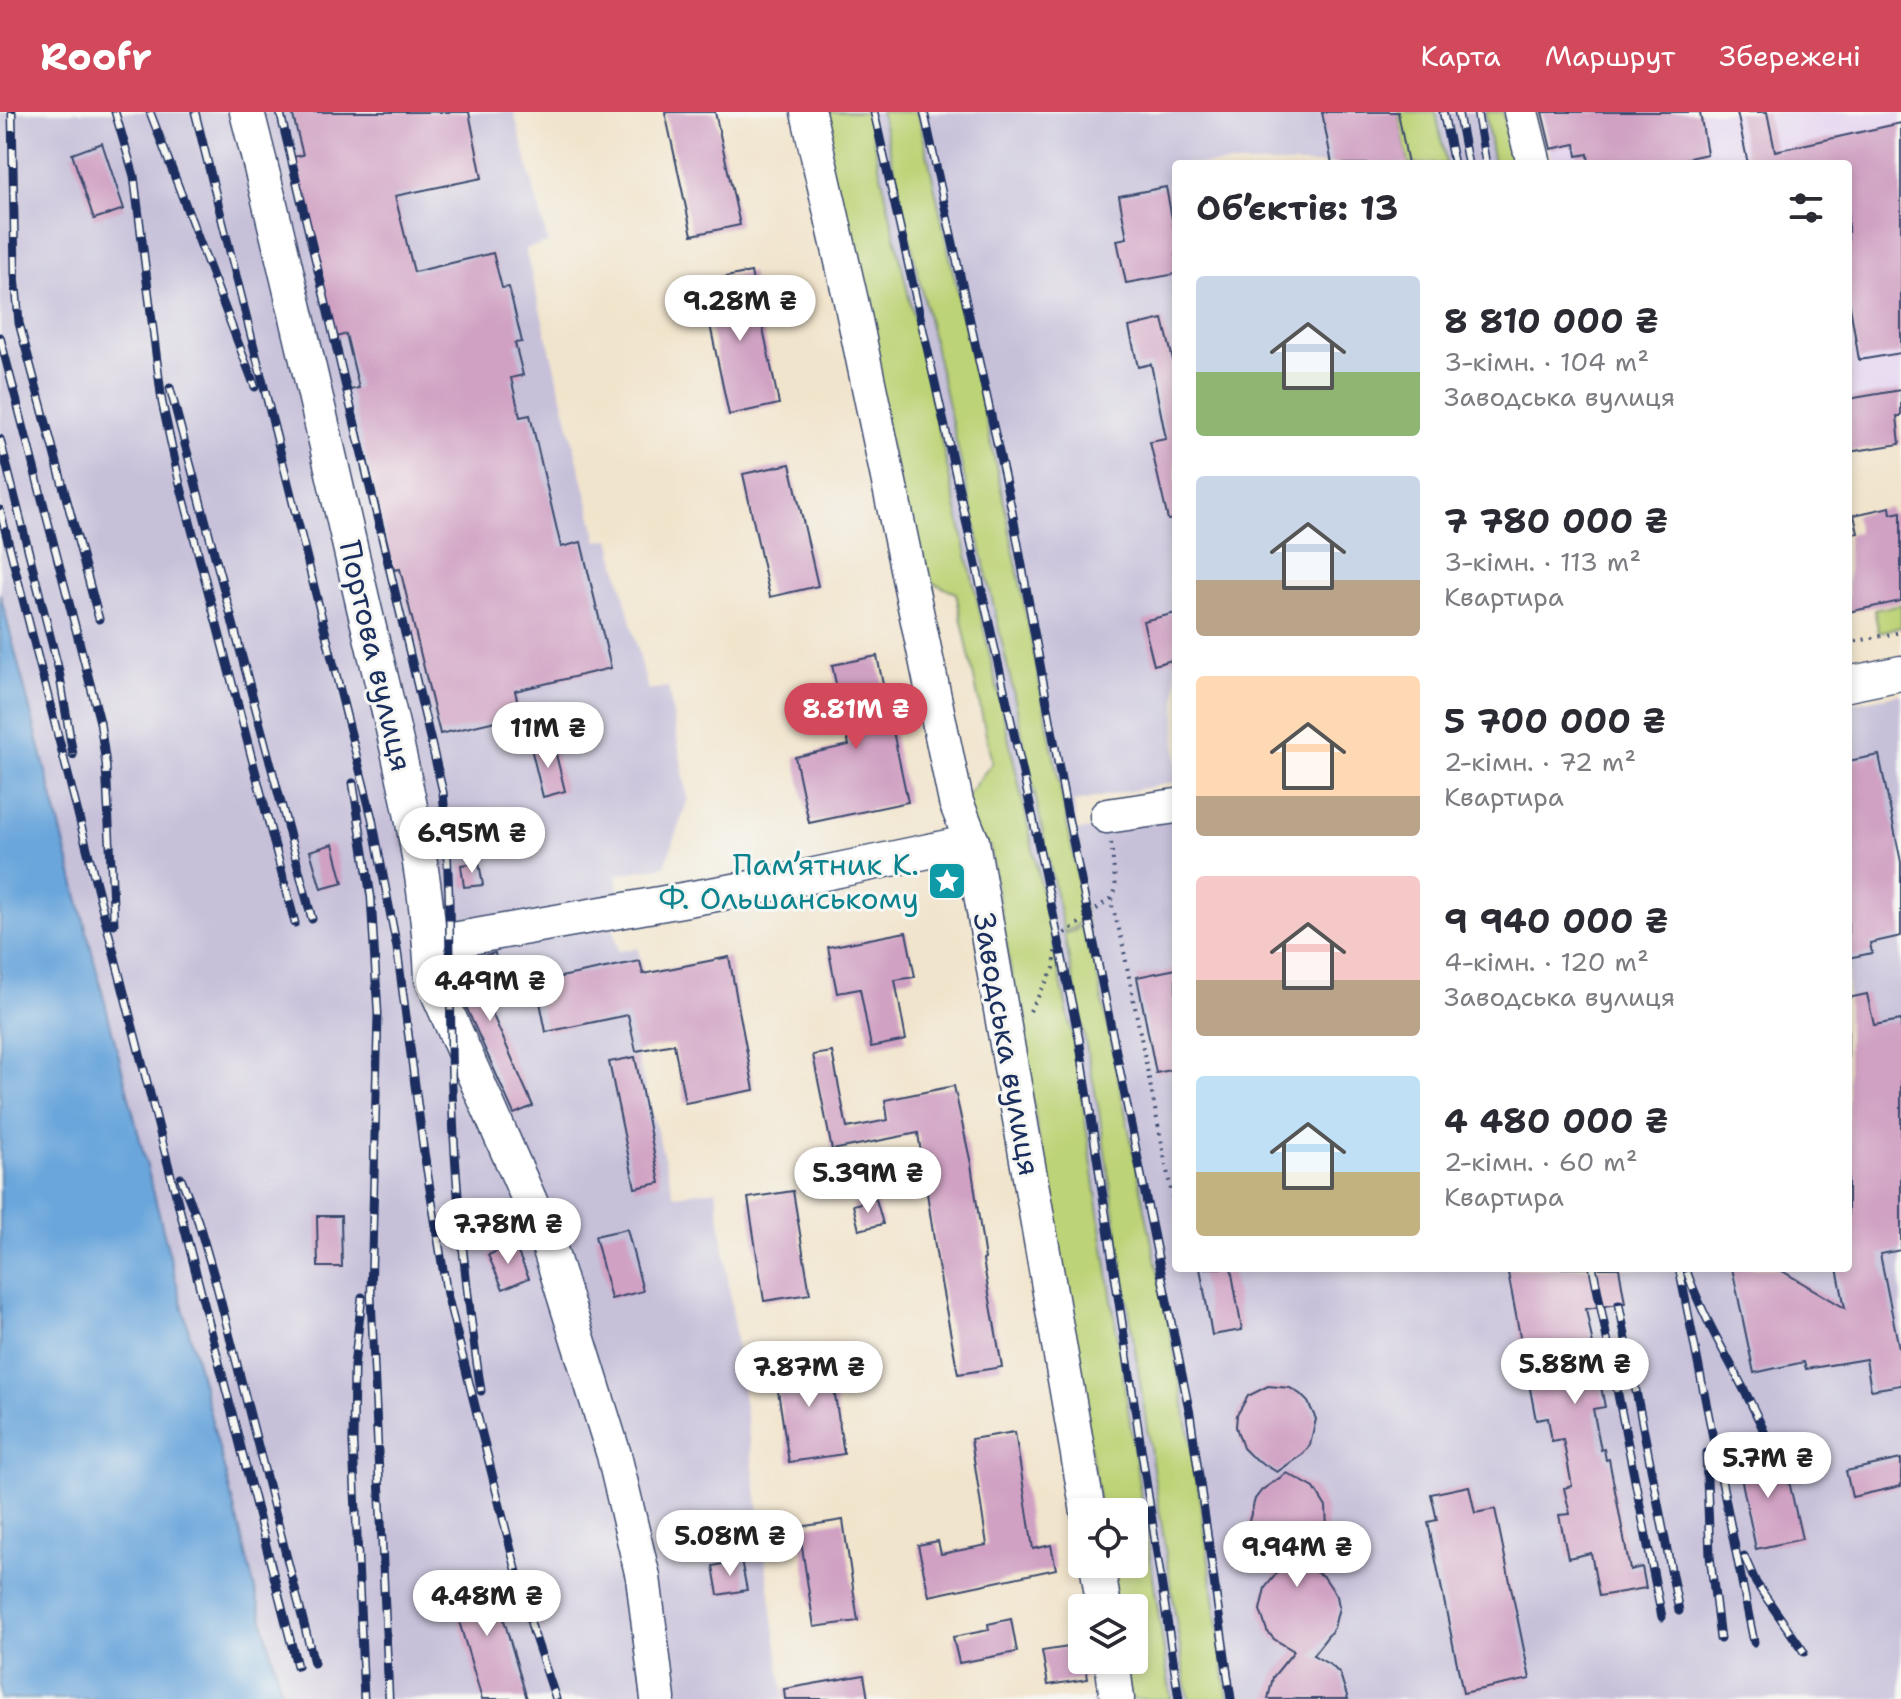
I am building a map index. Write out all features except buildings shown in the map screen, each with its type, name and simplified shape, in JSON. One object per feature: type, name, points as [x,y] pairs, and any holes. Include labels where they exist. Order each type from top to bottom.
[{"type":"street","name":"Портова вулиця","points":[[247,112],[407,793],[430,944],[432,979],[547,1240],[614,1455],[643,1577],[658,1699]]},
{"type":"street","name":"Заводська вулиця","points":[[808,112],[851,301],[956,802],[972,842],[1086,1498]]},
{"type":"street","points":[[1521,112],[1533,160]]},
{"type":"street","points":[[1852,683],[1901,673]]},
{"type":"street","points":[[1108,824],[1172,807]]},
{"type":"street","points":[[430,944],[762,886],[972,842]]},
{"type":"street","points":[[1114,1674],[1117,1699]]},
{"type":"path","points":[[1852,642],[1901,632]]},
{"type":"path","points":[[1108,824],[1116,888],[1111,903],[1121,936],[1172,1196]]},
{"type":"path","points":[[1007,1036],[1028,1015],[1043,992],[1054,968],[1058,937],[1074,929],[1088,914],[1113,897]]},
{"type":"shaded area","points":[[0,112],[514,112],[548,243],[525,249],[598,541],[610,539],[648,690],[668,687],[688,799],[665,866],[616,875],[620,898],[608,901],[618,951],[638,948],[651,1013],[646,1015],[652,1048],[636,1052],[674,1195],[716,1190],[784,1699],[283,1699],[0,593]]},
{"type":"shaded area","points":[[867,112],[881,112],[1012,686],[1086,1037],[1188,1699],[1171,1699],[1148,1544],[1148,1498],[1141,1498],[1073,1038]]},
{"type":"shaded area","points":[[918,112],[1398,112],[1407,160],[1172,160],[1172,783],[1074,802],[1076,831],[1172,818],[1172,1272],[1852,1272],[1852,703],[1901,694],[1901,1699],[1228,1699],[1200,1497],[1178,1371],[1006,512]]},
{"type":"shaded area","points":[[1436,112],[1485,112],[1493,160],[1445,160]]},
{"type":"shaded area","points":[[1540,112],[1901,112],[1901,416],[1852,423],[1852,160],[1552,160]]},
{"type":"green space","points":[[817,112],[867,112],[1073,1038],[1141,1498],[1099,1498],[990,846],[975,835],[965,798],[992,763],[956,593],[918,576]]},
{"type":"green space","points":[[881,112],[918,112],[1006,512],[1085,915],[1074,928],[1064,932],[1012,686]]},
{"type":"green space","points":[[1398,112],[1436,112],[1445,160],[1407,160]]},
{"type":"green space","points":[[1485,112],[1503,112],[1516,160],[1493,160]]},
{"type":"green space","points":[[1901,604],[1901,627],[1879,632],[1874,610]]},
{"type":"green space","points":[[1086,920],[1178,1371],[1200,1497],[1228,1699],[1188,1699],[1099,1111],[1064,934],[1074,931]]},
{"type":"green space","points":[[1148,1544],[1171,1699],[1130,1699],[1126,1674],[1148,1674],[1148,1594],[1115,1594],[1112,1578],[1148,1578]]},
{"type":"water","points":[[0,593],[24,686],[283,1699],[0,1699]]},
{"type":"railway","points":[[12,112],[19,323],[99,619]]},
{"type":"railway","points":[[115,112],[134,176],[162,402],[179,480],[295,923]]},
{"type":"railway","points":[[150,112],[255,387]]},
{"type":"railway","points":[[195,112],[372,818],[397,948],[423,1146],[447,1294],[512,1554],[556,1699]]},
{"type":"railway","points":[[280,112],[443,792],[448,866],[456,1165],[466,1278],[481,1391]]},
{"type":"railway","points":[[874,112],[1033,818],[1079,1038],[1179,1699]]},
{"type":"railway","points":[[924,112],[1012,511],[1067,812],[1190,1414],[1231,1699]]},
{"type":"railway","points":[[1443,112],[1453,160]]},
{"type":"railway","points":[[1458,112],[1467,160]]},
{"type":"railway","points":[[1477,112],[1485,160]]},
{"type":"railway","points":[[0,337],[100,722],[106,765],[114,924]]},
{"type":"railway","points":[[170,388],[312,919]]},
{"type":"railway","points":[[0,439],[59,671],[73,755]]},
{"type":"railway","points":[[0,510],[297,1666]]},
{"type":"railway","points":[[353,783],[371,897],[378,1014],[371,1296],[389,1699]]},
{"type":"railway","points":[[181,1178],[198,1221],[216,1283],[314,1663]]},
{"type":"railway","points":[[1594,1272],[1662,1617]]},
{"type":"railway","points":[[1680,1272],[1754,1642]]},
{"type":"railway","points":[[1687,1272],[1770,1446]]},
{"type":"railway","points":[[362,1297],[354,1366],[353,1443],[364,1699]]},
{"type":"railway","points":[[1619,1304],[1679,1611]]},
{"type":"railway","points":[[1706,1453],[1710,1556],[1720,1639]]},
{"type":"railway","points":[[1744,1556],[1756,1583],[1804,1652]]},
{"type":"place","name":"Пам’ятник К. Ф. Ольшанському","points":[[947,881]]}]
